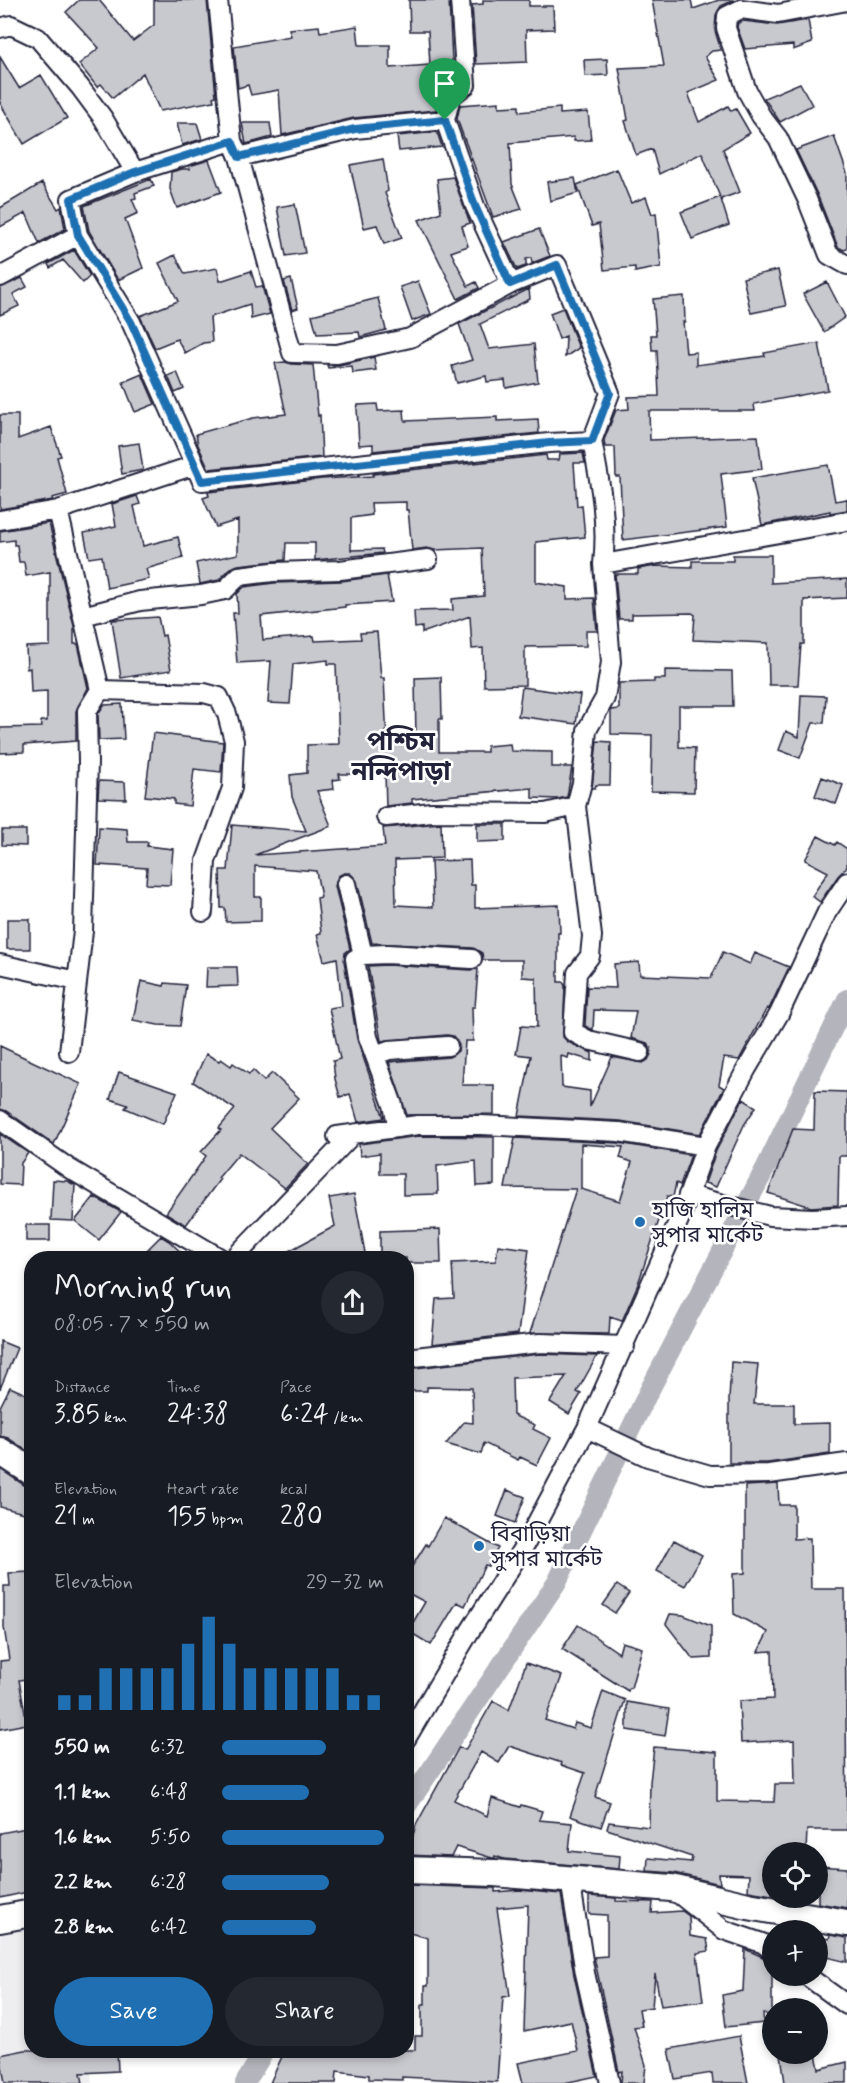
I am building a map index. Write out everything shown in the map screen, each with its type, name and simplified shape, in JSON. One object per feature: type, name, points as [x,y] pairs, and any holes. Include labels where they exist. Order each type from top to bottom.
[{"type":"street","points":[[218,0],[235,149],[292,353],[337,354],[410,338],[510,284],[557,265],[610,393],[592,441],[603,496],[605,546],[603,564],[611,662],[605,698],[587,730],[582,783],[576,806],[592,936],[590,956],[577,972],[573,1032],[588,1040],[640,1052]]},
{"type":"street","points":[[460,0],[466,85],[451,96],[445,120],[475,206],[510,284]]},
{"type":"street","points":[[847,1],[778,14],[754,5],[727,16],[726,28],[747,91],[761,116],[778,138],[807,199],[829,255],[847,265]]},
{"type":"street","points":[[0,28],[11,25],[38,38],[103,118],[135,172]]},
{"type":"street","points":[[445,120],[355,129],[235,149],[135,172],[71,199],[78,235],[131,322],[202,481],[549,443],[592,441]]},
{"type":"street","points":[[0,277],[78,235]]},
{"type":"street","points":[[0,519],[58,510],[195,465]]},
{"type":"street","points":[[58,510],[100,690],[87,711],[88,762],[83,930],[69,1052]]},
{"type":"street","points":[[603,564],[847,521]]},
{"type":"street","points":[[83,616],[140,601],[201,595],[225,590],[239,576],[273,572],[340,570],[428,559]]},
{"type":"street","points":[[100,690],[204,693],[219,697],[227,714],[234,741],[232,788],[206,861],[203,912]]},
{"type":"street","points":[[386,817],[432,812],[546,813],[576,806]]},
{"type":"street","points":[[414,1726],[526,1543],[587,1428],[625,1346],[706,1146],[779,1014],[827,912],[847,882]]},
{"type":"street","points":[[346,884],[363,955]]},
{"type":"street","points":[[398,1128],[393,1105],[368,1037],[355,959],[363,955],[387,954],[472,959]]},
{"type":"street","points":[[0,964],[77,981]]},
{"type":"street","points":[[375,1055],[388,1050],[448,1046]]},
{"type":"street","points":[[0,1120],[70,1169],[208,1251]]},
{"type":"street","points":[[240,1251],[345,1135],[418,1125],[481,1125],[619,1132],[706,1146]]},
{"type":"street","points":[[688,1195],[770,1216],[813,1218],[847,1216]]},
{"type":"street","points":[[414,1357],[540,1343],[625,1346]]},
{"type":"street","points":[[587,1428],[648,1457],[710,1475],[769,1474],[847,1463]]},
{"type":"street","points":[[0,1451],[24,1467]]},
{"type":"street","points":[[414,1870],[494,1873],[671,1888],[748,1906],[847,1923]]},
{"type":"street","points":[[570,1879],[585,1973],[610,2083]]},
{"type":"street","points":[[671,1888],[724,1930],[762,1943]]},
{"type":"street","points":[[0,1919],[24,1914]]},
{"type":"street","points":[[821,1986],[847,2005]]},
{"type":"shaded area","points":[[24,1924],[24,2058],[89,2058],[92,2083],[0,2083],[0,1928]]},
{"type":"building","points":[[79,0],[99,0],[133,41],[154,25],[154,0],[207,0],[216,96],[213,97],[214,101],[160,111],[143,73],[113,98],[101,84],[97,87],[79,64],[99,48],[66,12]]},
{"type":"building","points":[[409,0],[449,0],[453,81],[440,93],[436,110],[354,118],[282,135],[279,90],[251,95],[248,85],[238,88],[234,46],[291,36],[289,29],[319,26],[320,32],[357,26],[359,45],[390,45],[390,68],[430,65],[428,31],[410,31]]},
{"type":"building","points":[[483,0],[529,0],[529,6],[553,6],[554,29],[526,30],[527,62],[476,64],[472,5],[483,4]]},
{"type":"building","points":[[652,0],[691,0],[693,9],[719,0],[734,0],[721,6],[716,15],[715,31],[721,50],[712,51],[705,57],[719,80],[688,93],[699,122],[728,106],[731,111],[736,109],[750,133],[723,149],[740,192],[721,199],[729,225],[692,239],[681,212],[720,197],[702,153],[659,174],[652,149],[636,155],[625,121],[628,120],[619,68],[664,66]]},
{"type":"building","points":[[808,20],[812,43],[793,50],[793,45],[745,49],[737,27],[738,23],[743,21],[777,25]]},
{"type":"building","points":[[0,57],[19,88],[41,75],[67,118],[24,144],[0,103]]},
{"type":"building","points":[[607,59],[608,75],[585,76],[584,60]]},
{"type":"building","points":[[800,83],[812,105],[780,122],[764,98]]},
{"type":"building","points":[[499,102],[499,107],[519,106],[519,112],[560,108],[560,114],[588,112],[591,140],[574,141],[574,137],[510,143],[512,184],[522,209],[493,217],[457,119],[460,105]]},
{"type":"building","points":[[177,123],[197,123],[202,139],[182,145]]},
{"type":"building","points":[[242,123],[270,123],[272,137],[246,144]]},
{"type":"building","points":[[437,132],[442,147],[399,151],[397,136]]},
{"type":"building","points":[[834,136],[847,173],[847,249],[844,250],[838,247],[796,150]]},
{"type":"building","points":[[383,159],[388,191],[385,193],[402,238],[384,244],[377,225],[364,228],[350,165]]},
{"type":"building","points":[[209,160],[221,192],[177,208],[170,189],[171,172],[190,169],[189,166]]},
{"type":"building","points":[[617,169],[631,203],[646,197],[652,214],[656,213],[661,267],[635,272],[635,267],[604,270],[599,224],[592,226],[577,185]]},
{"type":"building","points":[[453,177],[470,223],[462,226],[468,246],[451,252],[468,286],[476,282],[479,288],[458,299],[419,220],[441,212],[437,179]]},
{"type":"building","points":[[575,178],[578,193],[550,201],[547,182]]},
{"type":"building","points":[[151,179],[154,186],[135,193],[136,198],[132,199],[138,213],[125,219],[143,268],[118,280],[89,231],[84,206]]},
{"type":"building","points":[[42,183],[58,209],[61,207],[65,229],[39,243],[26,213],[0,227],[0,208]]},
{"type":"building","points":[[295,204],[305,253],[286,256],[277,207]]},
{"type":"building","points":[[539,229],[550,256],[532,263],[531,258],[526,259],[526,266],[517,269],[504,242]]},
{"type":"building","points":[[74,250],[90,276],[83,283],[63,260],[50,268],[48,264]]},
{"type":"building","points":[[175,255],[185,274],[217,268],[220,281],[251,271],[256,287],[262,286],[270,314],[251,319],[250,304],[210,317],[212,342],[203,343],[185,353],[177,339],[155,348],[140,316],[178,301],[159,263]]},
{"type":"building","points":[[778,270],[786,306],[751,313],[743,278]]},
{"type":"building","points":[[22,278],[27,287],[13,294],[19,306],[0,315],[0,288]]},
{"type":"building","points":[[291,279],[298,308],[292,310],[284,281]]},
{"type":"building","points":[[418,281],[431,314],[412,321],[400,287]]},
{"type":"building","points":[[827,282],[845,317],[824,332],[803,294]]},
{"type":"building","points":[[529,289],[530,299],[480,324],[489,349],[534,344],[538,382],[506,388],[505,380],[487,382],[486,376],[457,383],[452,366],[472,360],[459,324]]},
{"type":"building","points":[[684,296],[685,322],[683,322],[686,353],[696,352],[696,365],[765,356],[764,353],[819,343],[828,390],[754,404],[755,411],[649,411],[650,440],[758,436],[762,469],[721,474],[727,527],[623,540],[620,477],[616,477],[615,447],[605,447],[604,440],[616,410],[629,409],[628,397],[659,396],[657,350],[652,350],[651,335],[656,335],[653,299]]},
{"type":"building","points":[[378,298],[386,330],[360,337],[359,332],[317,334],[312,315]]},
{"type":"building","points":[[563,308],[579,348],[565,357],[566,336],[559,339],[550,313]]},
{"type":"building","points":[[374,357],[376,370],[353,373],[352,366],[328,368],[327,365],[339,365]]},
{"type":"building","points":[[275,363],[313,365],[318,416],[320,415],[322,457],[209,469],[198,445],[196,434],[253,418],[286,414]]},
{"type":"building","points":[[177,372],[184,389],[175,393],[168,376]]},
{"type":"building","points":[[142,374],[155,404],[135,412],[123,382]]},
{"type":"building","points":[[377,404],[378,411],[404,410],[405,421],[497,417],[497,421],[538,419],[539,433],[373,451],[373,444],[359,445],[357,408],[358,405]]},
{"type":"building","points":[[0,415],[18,415],[18,439],[51,427],[61,456],[57,457],[67,494],[52,498],[53,500],[0,509]]},
{"type":"building","points":[[139,443],[143,470],[122,474],[118,446]]},
{"type":"building","points":[[583,453],[585,463],[574,463],[577,506],[582,505],[585,537],[536,542],[536,582],[567,587],[567,599],[594,598],[597,631],[586,631],[586,646],[525,647],[525,685],[484,686],[483,648],[472,649],[470,616],[422,633],[422,627],[415,628],[414,611],[453,610],[452,599],[484,596],[482,548],[412,550],[406,502],[371,503],[372,515],[351,518],[351,550],[382,549],[383,553],[315,560],[315,543],[286,543],[285,560],[238,565],[231,568],[219,580],[200,584],[196,563],[238,554],[238,520],[216,527],[203,498],[209,496],[208,492],[322,479],[373,476],[373,474],[546,455],[547,460],[559,460],[560,454]]},
{"type":"building","points":[[828,465],[835,501],[847,499],[847,510],[830,513],[830,511],[762,525],[752,478]]},
{"type":"building","points":[[137,496],[140,504],[134,506],[143,546],[178,537],[183,558],[146,569],[149,579],[107,588],[102,556],[89,558],[84,533],[116,526],[112,504]]},
{"type":"building","points":[[49,523],[74,626],[74,644],[78,644],[88,688],[76,711],[76,741],[24,745],[24,752],[0,753],[0,728],[42,727],[41,721],[47,721],[47,691],[31,692],[26,647],[50,646],[50,572],[26,576],[24,562],[19,562],[17,545],[14,545],[14,540],[0,542],[0,531]]},
{"type":"building","points":[[733,555],[771,555],[771,583],[847,579],[847,598],[804,600],[804,644],[801,644],[798,685],[769,685],[768,643],[693,640],[695,615],[692,613],[632,614],[632,619],[619,619],[615,574],[638,574],[638,569],[656,566],[692,567],[692,561],[733,561]]},
{"type":"building","points":[[387,575],[392,602],[345,605],[345,607],[261,616],[263,640],[314,636],[315,641],[361,639],[360,633],[377,632],[381,678],[384,678],[387,742],[416,741],[415,678],[441,677],[442,719],[439,719],[439,752],[487,752],[487,746],[510,744],[511,751],[552,752],[552,767],[572,767],[567,797],[532,798],[532,788],[412,799],[412,803],[386,806],[385,774],[339,774],[340,779],[333,780],[334,789],[317,791],[331,826],[255,855],[385,846],[383,828],[441,823],[442,858],[395,860],[396,905],[433,907],[431,861],[470,860],[471,885],[475,885],[475,908],[559,905],[558,982],[563,982],[565,986],[563,1037],[568,1042],[592,1053],[592,1061],[569,1054],[568,1058],[561,1056],[562,1087],[590,1091],[590,1107],[612,1057],[643,1063],[651,1054],[651,1048],[647,1043],[631,1038],[636,1011],[594,1010],[593,1030],[585,1026],[587,987],[616,988],[614,964],[639,962],[640,975],[711,978],[723,952],[750,964],[755,953],[789,967],[769,1009],[767,1008],[739,1060],[724,1058],[719,1085],[724,1088],[700,1134],[620,1121],[519,1116],[531,1056],[516,1054],[521,1026],[537,1027],[536,978],[522,977],[522,960],[483,960],[482,953],[473,948],[372,943],[357,881],[350,873],[344,873],[338,876],[335,886],[350,949],[345,953],[344,961],[357,1039],[384,1118],[358,1122],[350,1094],[340,1097],[335,1079],[333,1061],[340,1059],[329,1008],[342,1006],[337,958],[324,961],[317,934],[321,933],[317,898],[321,897],[316,871],[255,866],[255,897],[261,897],[261,921],[226,922],[225,908],[221,908],[220,870],[228,870],[232,825],[306,831],[292,797],[290,775],[307,773],[307,745],[339,744],[336,664],[328,664],[328,660],[293,664],[290,704],[268,703],[271,661],[237,663],[233,613],[238,613],[237,594],[244,587],[274,583],[341,581]]},
{"type":"building","points":[[158,617],[162,636],[165,635],[171,670],[121,678],[112,620]]},
{"type":"building","points":[[665,670],[732,671],[733,706],[679,706],[679,747],[695,748],[694,792],[651,791],[652,735],[611,734],[611,710],[619,709],[619,683],[654,682],[654,679],[665,679]]},
{"type":"building","points":[[522,687],[580,695],[576,724],[518,716]]},
{"type":"building","points":[[801,695],[826,696],[824,723],[813,723],[800,758],[779,750],[786,731],[799,737]]},
{"type":"building","points":[[122,704],[124,739],[99,740],[98,714],[104,705]]},
{"type":"building","points":[[153,733],[223,742],[221,772],[194,769],[190,806],[174,804],[174,799],[145,796]]},
{"type":"building","points":[[597,741],[611,742],[610,785],[596,785],[592,788]]},
{"type":"building","points":[[822,777],[843,785],[836,804],[815,796]]},
{"type":"building","points":[[99,781],[125,782],[126,799],[98,798]]},
{"type":"building","points":[[477,824],[505,824],[505,841],[477,842]]},
{"type":"building","points":[[99,827],[127,829],[128,842],[148,842],[147,846],[173,849],[170,885],[146,884],[147,868],[97,865]]},
{"type":"building","points":[[2,830],[26,830],[26,846],[2,845]]},
{"type":"building","points":[[818,836],[835,845],[837,842],[847,849],[847,867],[820,902],[812,896],[828,872],[805,860]]},
{"type":"building","points":[[7,919],[30,919],[30,949],[7,949]]},
{"type":"building","points":[[368,966],[478,969],[475,1007],[472,1007],[473,1041],[465,1041],[462,1085],[494,1085],[494,1114],[407,1115],[389,1062],[449,1057],[458,1051],[459,1045],[453,1036],[447,1035],[381,1041]]},
{"type":"building","points":[[207,967],[237,967],[238,986],[206,987]]},
{"type":"building","points":[[141,981],[164,986],[165,983],[186,985],[180,1026],[133,1020]]},
{"type":"building","points":[[0,1046],[81,1084],[54,1144],[0,1109]]},
{"type":"building","points":[[206,1054],[219,1061],[221,1059],[231,1066],[233,1063],[249,1074],[253,1070],[264,1081],[272,1073],[299,1098],[270,1128],[308,1164],[285,1188],[239,1153],[218,1178],[220,1179],[186,1225],[166,1213],[206,1156],[201,1152],[221,1130],[219,1128],[235,1109],[193,1082]]},
{"type":"building","points":[[119,1072],[177,1092],[163,1124],[125,1108],[128,1105],[110,1099]]},
{"type":"building","points":[[815,1091],[847,1092],[847,1156],[839,1156],[838,1205],[811,1207],[768,1193],[793,1129],[814,1130]]},
{"type":"building","points":[[743,1099],[756,1107],[744,1125],[716,1187],[705,1183],[716,1151]]},
{"type":"building","points":[[0,1134],[28,1153],[21,1163],[20,1185],[0,1184]]},
{"type":"building","points":[[419,1136],[494,1137],[494,1185],[477,1186],[476,1161],[437,1166],[438,1194],[403,1195],[403,1174],[380,1174],[380,1153],[360,1156],[359,1144]]},
{"type":"building","points":[[515,1138],[618,1143],[691,1155],[680,1185],[676,1183],[673,1197],[667,1196],[638,1284],[622,1321],[610,1317],[609,1334],[530,1333],[576,1189],[505,1188]],"holes":[[[581,1144],[623,1147],[620,1158],[632,1162],[620,1201],[581,1189]]]},
{"type":"building","points":[[53,1180],[67,1181],[75,1185],[73,1221],[51,1220]]},
{"type":"building","points":[[354,1194],[365,1251],[289,1251],[335,1226],[329,1198]]},
{"type":"building","points":[[94,1197],[121,1212],[99,1240],[75,1221]]},
{"type":"building","points":[[26,1225],[50,1225],[50,1241],[26,1241]]},
{"type":"building","points":[[440,1229],[441,1263],[414,1263],[414,1251],[380,1251],[380,1231]]},
{"type":"building","points":[[161,1236],[180,1251],[146,1251]]},
{"type":"building","points":[[498,1245],[529,1249],[518,1334],[432,1344],[436,1299],[454,1298],[452,1263],[496,1261]]},
{"type":"building","points":[[0,1341],[17,1348],[0,1389]]},
{"type":"building","points":[[540,1354],[597,1356],[577,1392],[581,1394],[569,1414],[550,1402],[566,1376],[512,1378],[513,1415],[535,1425],[533,1429],[551,1438],[537,1465],[520,1457],[518,1460],[484,1443],[481,1454],[446,1444],[464,1422],[473,1423],[472,1388],[427,1387],[427,1391],[414,1391],[414,1368]]},
{"type":"building","points":[[731,1362],[758,1364],[754,1404],[794,1404],[794,1424],[830,1423],[830,1454],[768,1463],[729,1463]]},
{"type":"building","points":[[10,1387],[24,1393],[24,1449],[8,1438],[0,1436],[0,1407]]},
{"type":"building","points":[[0,1469],[24,1485],[24,1513],[0,1507]]},
{"type":"building","points":[[778,1484],[779,1505],[794,1505],[794,1539],[810,1538],[811,1589],[845,1589],[847,1830],[807,1830],[806,1842],[762,1842],[762,1893],[748,1891],[749,1875],[719,1874],[720,1884],[674,1873],[647,1871],[648,1858],[691,1862],[692,1857],[607,1829],[609,1822],[649,1827],[650,1782],[654,1747],[717,1752],[717,1801],[774,1802],[775,1784],[795,1784],[794,1740],[741,1743],[739,1701],[773,1699],[772,1651],[758,1652],[768,1632],[734,1614],[733,1574],[745,1573],[745,1486]]},
{"type":"building","points":[[507,1490],[525,1497],[515,1523],[497,1516]]},
{"type":"building","points":[[444,1518],[498,1548],[488,1566],[485,1565],[465,1606],[457,1602],[431,1645],[414,1635],[414,1621],[425,1602],[414,1596],[414,1563],[426,1544],[428,1546]]},
{"type":"building","points":[[674,1540],[702,1555],[685,1586],[657,1571]]},
{"type":"building","points":[[24,1572],[24,1679],[19,1680],[24,1708],[24,1725],[0,1729],[0,1661],[9,1660],[4,1627],[4,1586],[10,1586],[9,1573]]},
{"type":"building","points":[[617,1585],[629,1593],[615,1613],[603,1605]]},
{"type":"building","points":[[670,1614],[683,1615],[711,1626],[711,1658],[693,1659],[666,1624]]},
{"type":"building","points":[[578,1625],[619,1653],[622,1642],[642,1648],[631,1688],[628,1691],[562,1649]]},
{"type":"building","points":[[526,1663],[562,1676],[545,1720],[573,1729],[575,1723],[591,1728],[603,1691],[625,1700],[595,1797],[610,1802],[601,1827],[570,1816],[585,1773],[509,1746],[499,1763],[481,1752],[454,1800],[487,1816],[492,1798],[542,1811],[539,1820],[572,1823],[569,1851],[620,1856],[619,1869],[504,1859],[495,1856],[492,1858],[456,1847],[451,1857],[414,1855],[416,1825],[459,1747],[465,1750],[493,1701],[509,1710]]},
{"type":"building","points":[[627,1702],[669,1709],[665,1736],[627,1730]]},
{"type":"building","points":[[24,1828],[24,1893],[0,1898],[0,1833]]},
{"type":"building","points":[[828,1867],[847,1868],[847,1908],[828,1905]]},
{"type":"building","points":[[414,1885],[495,1888],[495,1892],[520,1890],[561,1894],[574,1975],[597,2076],[564,2083],[523,2083],[518,2063],[578,2051],[571,2021],[524,2031],[528,1905],[497,1908],[510,1996],[503,1997],[497,2082],[402,2077],[402,2080],[369,2079],[369,2075],[337,2071],[336,2083],[270,2083],[281,2058],[414,2058],[415,2036],[422,2036],[422,2004],[425,2004],[425,1986],[428,1986],[428,1938],[414,1934]]},
{"type":"building","points":[[589,1896],[616,1898],[616,1901],[653,1902],[652,1913],[682,1911],[689,1916],[690,1936],[707,1939],[709,1951],[697,1953],[703,2001],[661,2006],[655,1974],[652,2007],[639,2009],[642,2026],[634,2027],[646,2065],[644,2083],[621,2083],[622,2071],[619,2072],[594,1957],[607,1956],[607,1915],[589,1914]]},
{"type":"building","points":[[830,1935],[847,1938],[847,1962],[828,1957]]},
{"type":"building","points":[[745,1949],[762,1957],[762,1986],[772,1986],[772,1998],[762,1998],[762,2023],[726,2027],[722,1995],[743,1991]]},
{"type":"building","points":[[739,2036],[748,2083],[713,2083],[712,2073],[675,2079],[669,2049]]},
{"type":"building","points":[[24,2050],[24,2058],[117,2058],[118,2071],[81,2073],[83,2083],[5,2083],[0,2055]]},
{"type":"building","points":[[847,2062],[847,2083],[785,2083],[782,2064],[818,2064],[819,2069]]},
{"type":"waterway","points":[[414,1795],[557,1582],[647,1395],[765,1169],[847,999]]},
{"type":"waterway","points":[[245,2083],[260,2058]]},
{"type":"place","name":"হাজি হালিম সুপার মার্কেট","points":[[640,1222]]},
{"type":"place","name":"বিবাড়িয়া সুপার মার্কেট","points":[[479,1546]]},
{"type":"district","name":"পশ্চিম নন্দিপাড়া","points":[[401,756]]},
{"type":"route","points":[[445,120],[475,206],[510,284],[557,265],[610,393],[592,441],[549,443],[202,481],[131,322],[78,235],[71,199],[135,172],[232,141],[239,157],[355,129],[445,120]]}]
